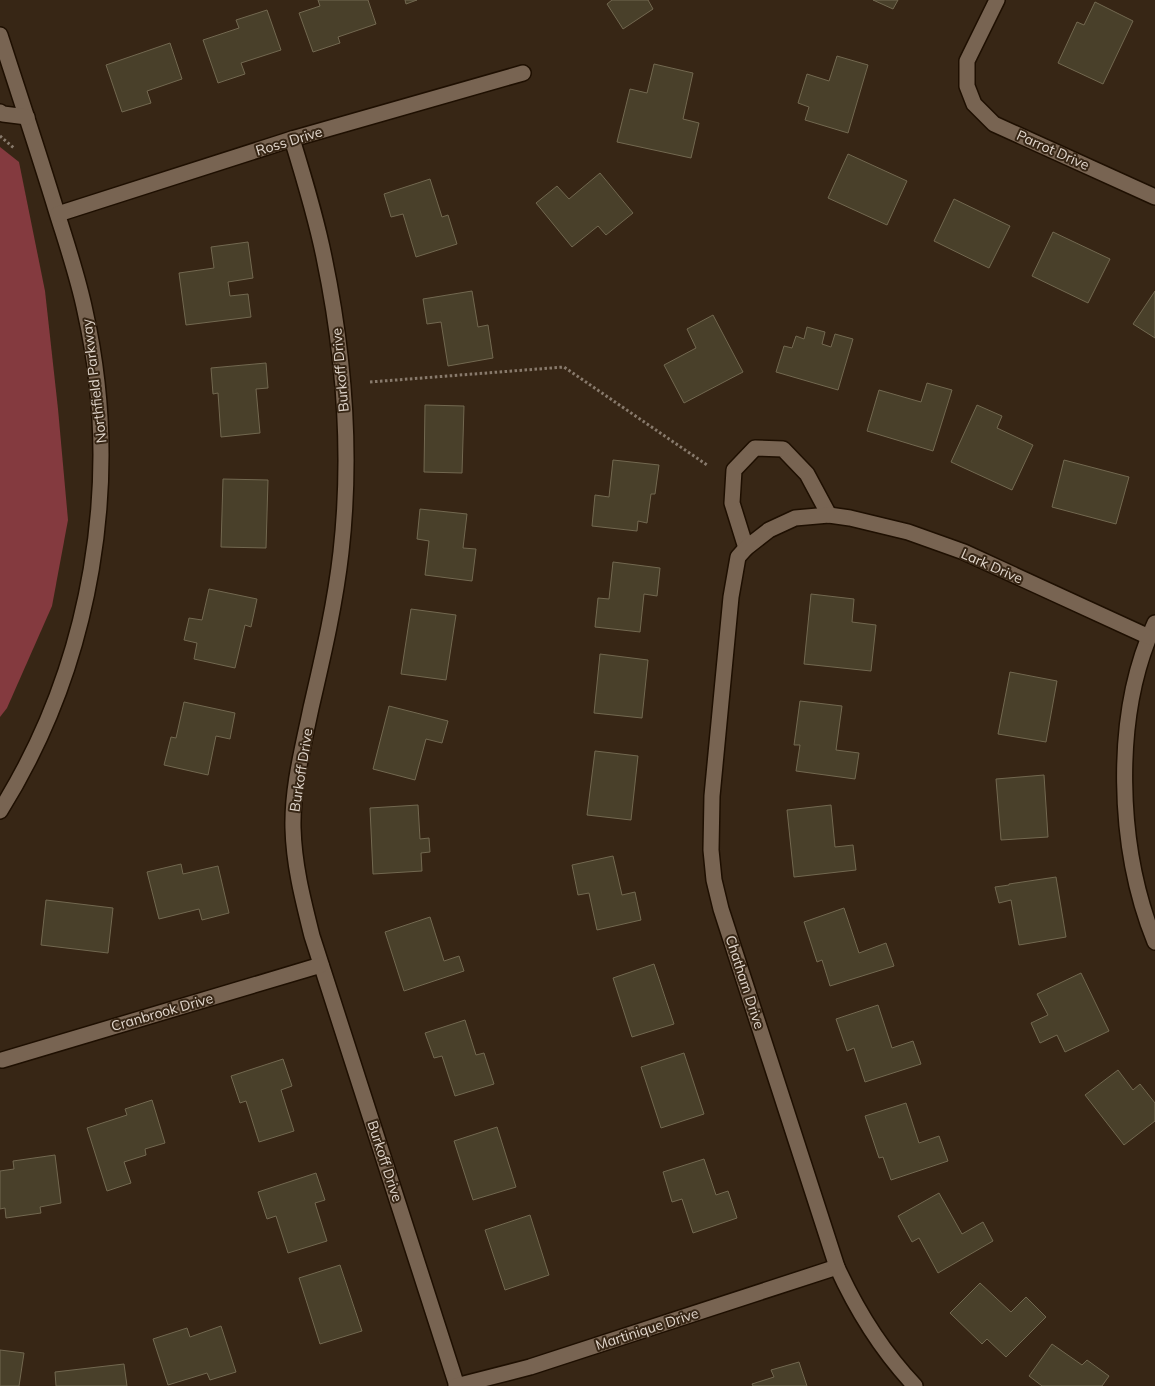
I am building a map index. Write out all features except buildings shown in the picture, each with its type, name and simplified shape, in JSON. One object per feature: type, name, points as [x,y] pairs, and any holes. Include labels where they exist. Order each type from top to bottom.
[{"type":"street","name":"Parrot Drive","points":[[997,0],[967,61],[967,86],[974,104],[994,124],[1155,196]]},
{"type":"street","name":"Northfield Parkway","points":[[0,35],[58,214],[86,311],[100,412],[102,458],[95,552],[85,602],[71,653],[58,694],[25,769],[0,811]]},
{"type":"street","name":"Ross Drive","points":[[58,214],[292,139],[523,73]]},
{"type":"street","points":[[0,112],[27,117]]},
{"type":"street","name":"Burkoff Drive","points":[[292,139],[320,239],[332,298],[342,373],[345,441],[345,493],[341,551],[326,643],[304,741],[296,791],[293,826],[295,856],[300,887],[312,936],[456,1386]]},
{"type":"street","points":[[746,548],[732,502],[734,470],[755,448],[783,449],[807,474],[829,515]]},
{"type":"street","name":"Lark Drive","points":[[795,518],[829,515],[908,532],[964,552],[1152,630]]},
{"type":"street","name":"Chatham Drive","points":[[795,518],[769,530],[746,548],[738,557],[730,598],[712,796],[711,850],[714,880],[721,909],[837,1267],[849,1293],[869,1327],[897,1366],[915,1386]]},
{"type":"street","points":[[1152,630],[1138,671],[1125,753],[1126,814],[1135,876],[1155,942]]},
{"type":"street","name":"Cranbrook Drive","points":[[2,1060],[321,965]]},
{"type":"street","name":"Martinique Drive","points":[[456,1386],[530,1367],[837,1267]]},
{"type":"path","points":[[0,136],[21,154]]},
{"type":"path","points":[[370,382],[564,367],[707,465]]},
{"type":"shaded area","points":[[0,147],[19,162],[45,291],[68,520],[52,606],[7,708],[0,717]]}]
